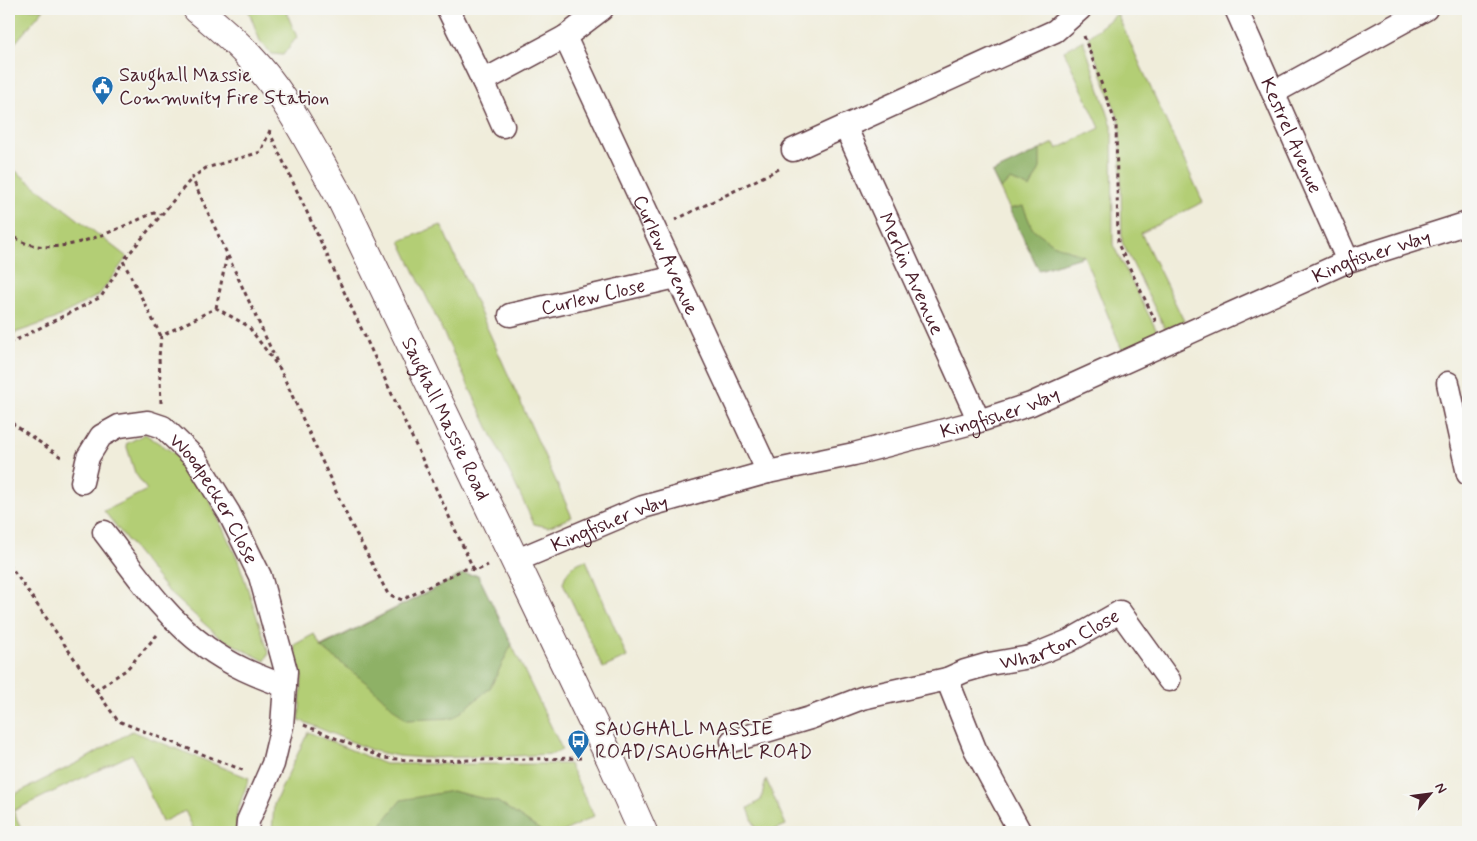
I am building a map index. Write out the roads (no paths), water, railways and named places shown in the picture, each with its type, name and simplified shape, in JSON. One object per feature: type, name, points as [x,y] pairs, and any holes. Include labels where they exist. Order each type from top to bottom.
[{"type":"main road","name":"Saughall Massie Road","points":[[213,14],[282,97],[341,199],[610,758],[643,832]]},
{"type":"street","points":[[448,9],[483,80],[502,126]]},
{"type":"street","points":[[483,80],[565,37],[602,9]]},
{"type":"street","name":"Kestrel Avenue","points":[[1236,9],[1348,261]]},
{"type":"street","points":[[1273,93],[1426,9]]},
{"type":"street","points":[[793,150],[1056,31],[1076,12]]},
{"type":"street","name":"Curlew Avenue","points":[[565,37],[768,472]]},
{"type":"street","name":"Merlin Avenue","points":[[845,126],[978,421]]},
{"type":"street","name":"Kingfisher Way","points":[[513,557],[642,506],[768,472],[854,454],[978,421],[1031,404],[1348,261],[1468,222]]},
{"type":"street","name":"Curlew Close","points":[[510,315],[676,277]]},
{"type":"street","points":[[1448,383],[1468,474]]},
{"type":"street","name":"Woodpecker Close","points":[[83,478],[88,457],[101,436],[119,426],[148,422],[163,427],[195,458],[229,513],[260,576],[286,671],[282,726],[274,764],[248,821],[247,832]]},
{"type":"street","points":[[104,532],[145,586],[173,618],[206,647],[251,674],[285,686]]},
{"type":"street","name":"Wharton Close","points":[[947,679],[989,664],[1030,657],[1068,641],[1120,612],[1169,680]]},
{"type":"street","points":[[732,741],[810,718],[862,698],[947,679],[975,750],[1020,832]]},
{"type":"place","name":"Saughall Massie Community Fire Station","points":[[103,105]]},
{"type":"place","name":"SAUGHALL MASSIE ROAD/SAUGHALL ROAD","points":[[579,759]]}]
